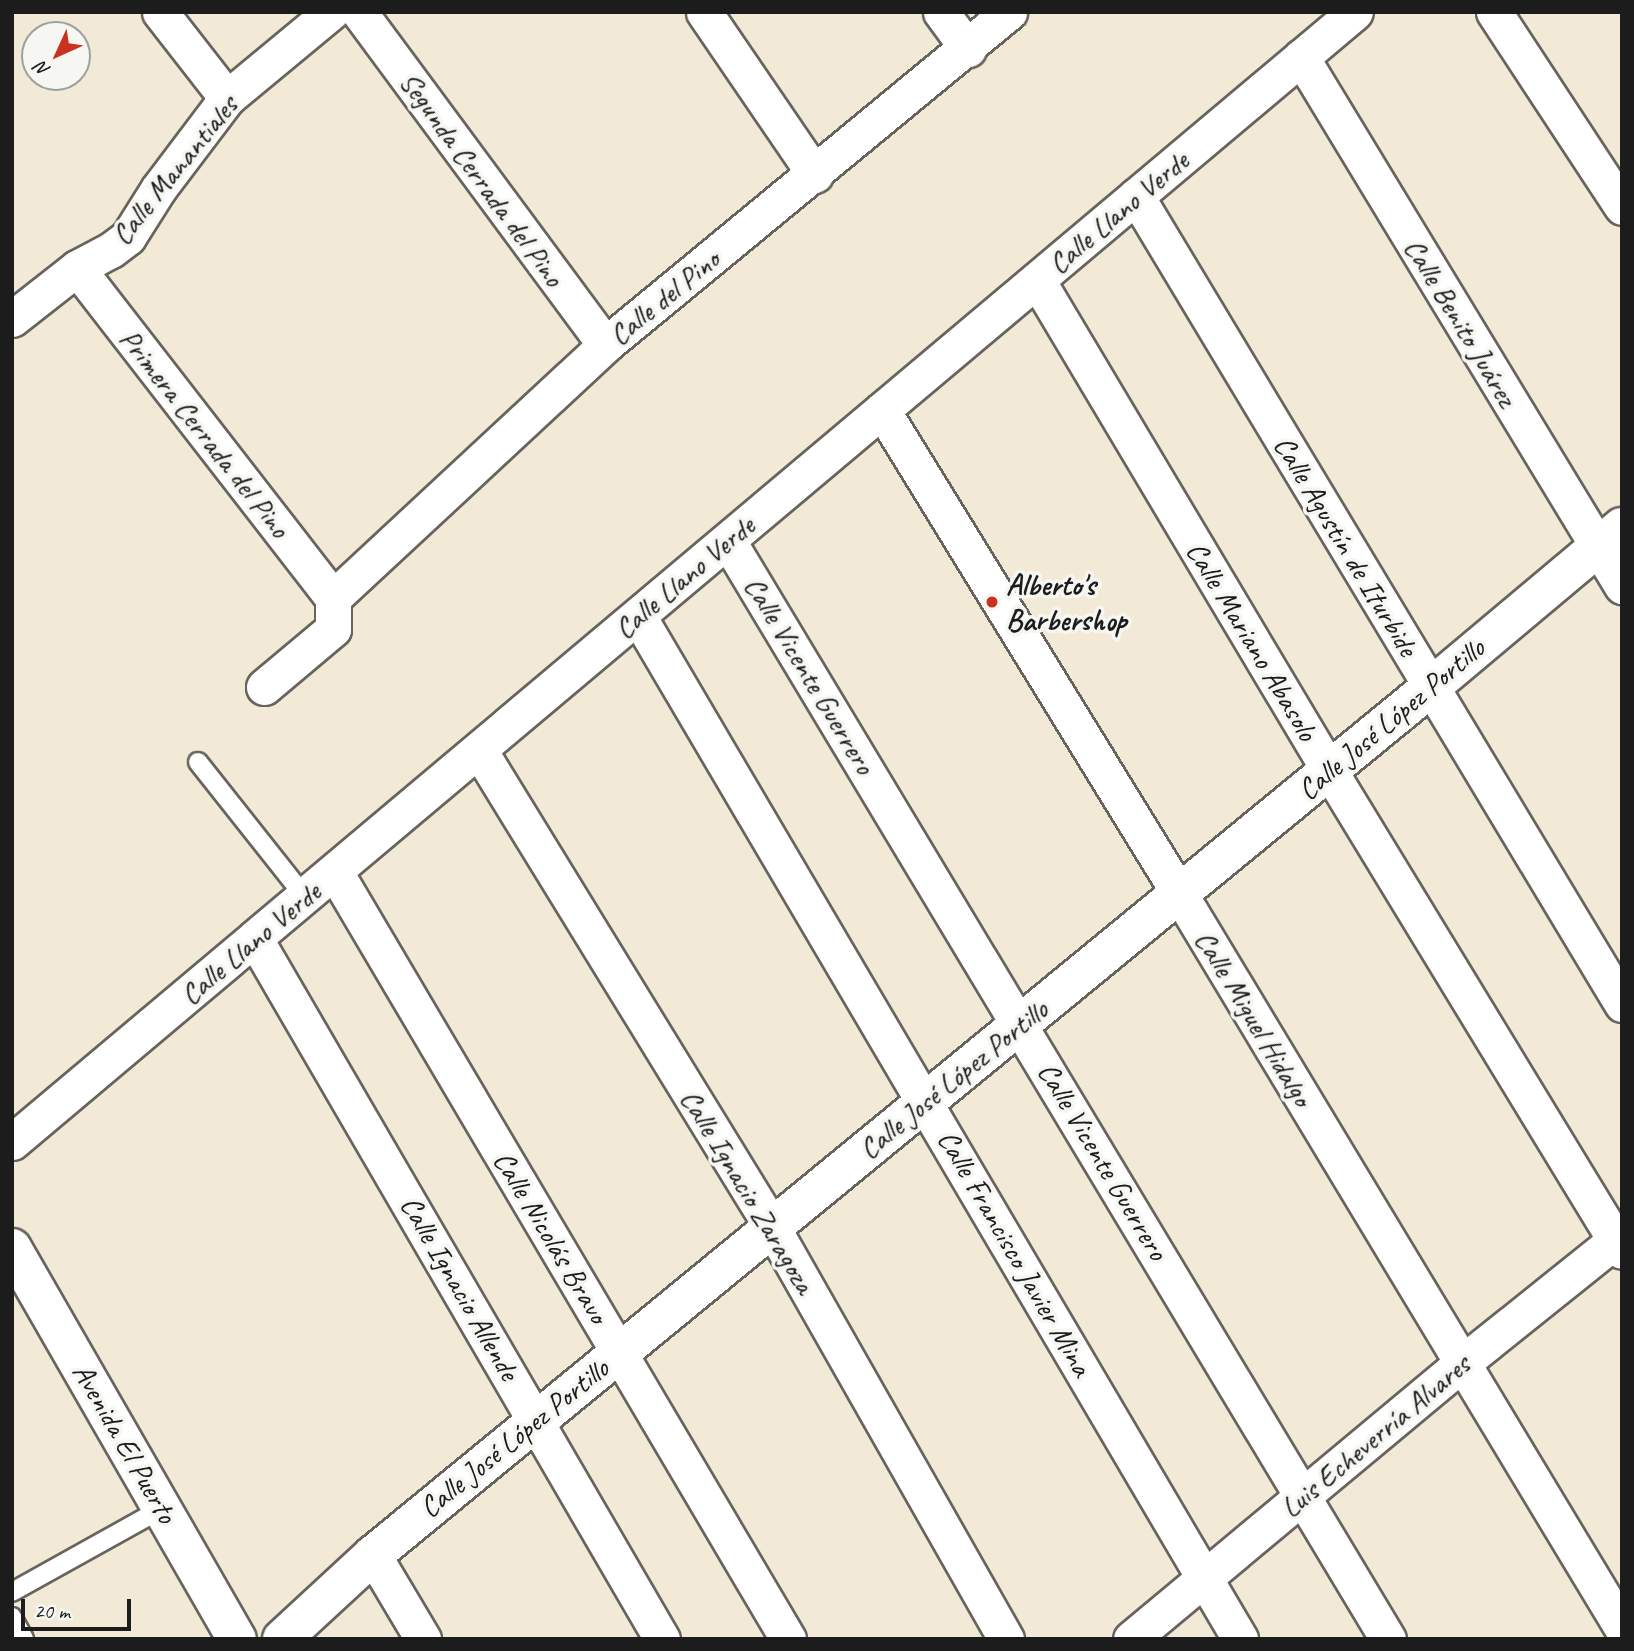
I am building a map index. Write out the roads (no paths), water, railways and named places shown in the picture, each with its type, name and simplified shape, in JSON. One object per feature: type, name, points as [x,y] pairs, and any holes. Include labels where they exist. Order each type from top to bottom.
[{"type":"main road","name":"Calle José López Portillo","points":[[284,1636],[373,1555],[1431,687],[1609,537]]},
{"type":"main road","name":"Avenida El Puerto","points":[[12,1248],[237,1639]]},
{"type":"street","points":[[160,12],[227,98]]},
{"type":"street","name":"Calle Manantiales","points":[[12,319],[77,268],[111,250],[128,237],[159,188],[227,98],[331,12]]},
{"type":"street","name":"Segunda Cerrada del Pino","points":[[359,12],[606,345]]},
{"type":"street","points":[[704,12],[815,174]]},
{"type":"street","points":[[940,12],[968,49]]},
{"type":"street","name":"Calle del Pino","points":[[333,598],[606,345],[968,49],[1009,12]]},
{"type":"street","name":"Calle Llano Verde","points":[[12,1142],[1355,12]]},
{"type":"street","points":[[1494,12],[1622,207]]},
{"type":"street","name":"Calle Benito Juárez","points":[[1301,57],[1609,537],[1622,586]]},
{"type":"street","name":"Calle Agustín de Iturbide","points":[[1136,196],[1622,1004]]},
{"type":"street","name":"Primera Cerrada del Pino","points":[[77,268],[333,598]]},
{"type":"street","name":"Calle Mariano Abasolo","points":[[1037,280],[1329,770],[1620,1242]]},
{"type":"street","name":"Calle Miguel Hidalgo","points":[[882,410],[1179,893],[1622,1628]]},
{"type":"street","name":"Calle Vicente Guerrero","points":[[728,541],[1021,1023],[1388,1639]]},
{"type":"street","points":[[264,687],[333,629],[333,598]]},
{"type":"street","name":"Calle Francisco Javier Mina","points":[[638,616],[926,1101],[1240,1639]]},
{"type":"street","name":"Calle Ignacio Zaragoza","points":[[479,750],[772,1227],[1006,1639]]},
{"type":"street","name":"Calle Nicolás Bravo","points":[[335,872],[788,1639]]},
{"type":"street","name":"Calle Ignacio Allende","points":[[255,939],[662,1639]]},
{"type":"street","name":"Luis Echeverría Alvares","points":[[1130,1639],[1461,1364],[1620,1242]]},
{"type":"street","points":[[373,1555],[423,1639]]},
{"type":"lane","points":[[198,762],[305,897]]},
{"type":"lane","points":[[12,1592],[163,1508]]},
{"type":"lane","points":[[12,1617],[24,1639]]},
{"type":"place","name":"Alberto's Barbershop","points":[[992,602]]}]
